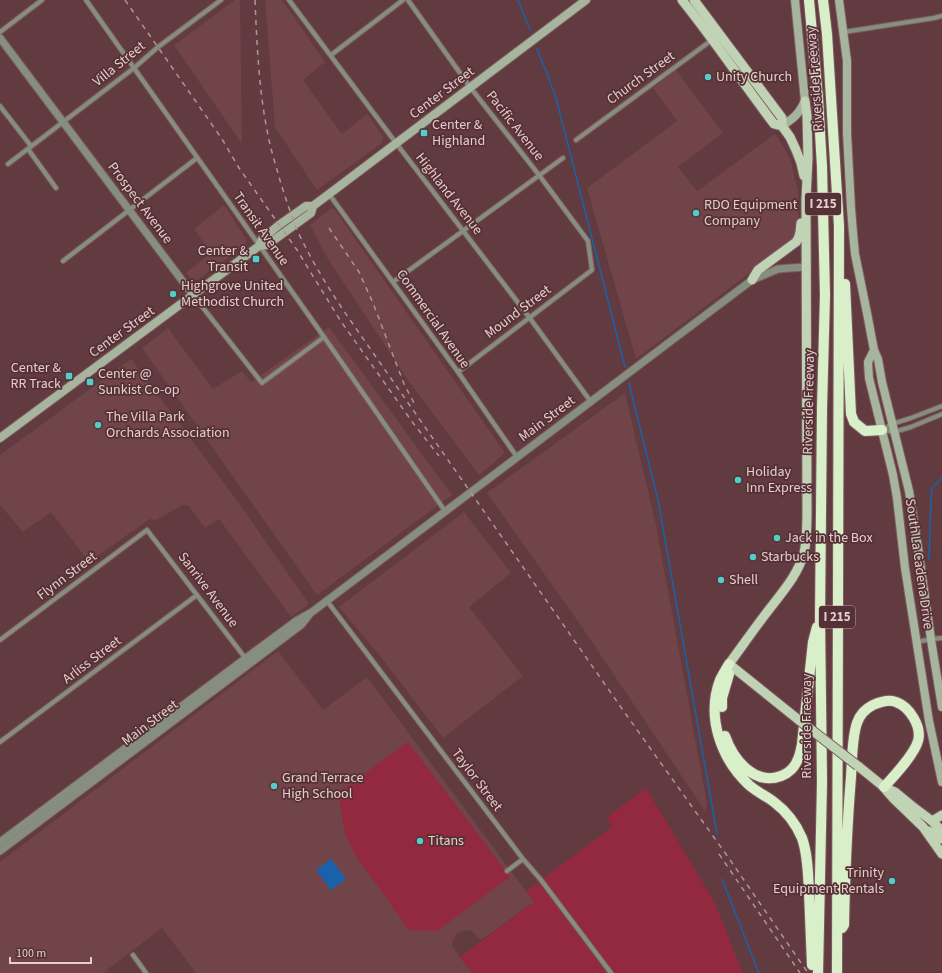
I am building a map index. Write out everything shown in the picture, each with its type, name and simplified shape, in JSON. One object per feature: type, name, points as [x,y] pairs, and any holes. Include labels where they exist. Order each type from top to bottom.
[{"type":"highway","name":"Riverside Freeway","points":[[809,0],[818,98],[822,167],[825,287],[820,617],[822,782],[818,973]]},
{"type":"highway","name":"Riverside Freeway","points":[[823,0],[827,34],[839,226],[837,973]]},
{"type":"highway","points":[[839,226],[843,242],[851,414],[854,422],[865,431],[882,430]]},
{"type":"highway","points":[[729,664],[728,678],[722,698],[721,714],[724,733],[730,748],[742,765],[756,776],[770,778],[783,775],[794,766],[799,758],[802,744],[813,642],[820,617]]},
{"type":"highway","points":[[729,664],[722,675],[716,692],[715,715],[718,734],[724,752],[736,771],[750,786],[776,803],[785,812],[792,820],[802,838],[808,874],[813,973]]},
{"type":"highway","points":[[837,941],[844,925],[847,821],[855,730],[860,716],[864,711],[877,703],[890,701],[896,702],[909,710],[916,722],[919,734],[916,747],[911,755],[884,788]]},
{"type":"main road","name":"Center Street","points":[[0,438],[259,246],[267,245],[311,213],[313,206],[586,0]]},
{"type":"main road","points":[[682,0],[716,37],[782,118],[782,126],[790,137],[801,163],[806,185]]},
{"type":"main road","points":[[694,0],[716,37]]},
{"type":"main road","points":[[795,0],[807,116],[808,158],[806,185],[806,540],[804,553],[793,578],[729,664],[858,766],[884,788],[923,827],[942,839]]},
{"type":"main road","name":"South La Cadena Drive","points":[[839,0],[847,61],[847,133],[855,254],[868,313],[874,350],[878,359],[882,382],[909,491],[942,707]]},
{"type":"main road","points":[[782,126],[800,112],[805,101]]},
{"type":"main road","points":[[752,280],[758,270],[796,242],[799,238],[801,211],[806,199]]},
{"type":"main road","name":"South La Cadena Drive","points":[[874,350],[868,362],[869,378],[887,450],[896,498],[930,732],[942,782]]},
{"type":"main road","points":[[884,788],[895,792],[932,821],[942,831]]},
{"type":"main road","points":[[932,821],[942,815]]},
{"type":"main road","points":[[923,827],[942,854]]},
{"type":"street","points":[[0,32],[42,0]]},
{"type":"street","name":"Transit Avenue","points":[[86,0],[445,511]]},
{"type":"street","name":"Villa Street","points":[[8,164],[221,0]]},
{"type":"street","name":"Highland Avenue","points":[[289,0],[396,143],[530,317],[591,402]]},
{"type":"street","points":[[331,55],[403,0]]},
{"type":"street","name":"Pacific Avenue","points":[[408,0],[470,87],[539,175],[588,241],[592,270]]},
{"type":"street","points":[[844,32],[942,16]]},
{"type":"street","name":"Church Street","points":[[576,140],[716,37]]},
{"type":"street","name":"Prospect Avenue","points":[[0,38],[193,295],[262,383],[324,337]]},
{"type":"street","points":[[0,106],[56,188]]},
{"type":"street","points":[[63,261],[197,158]]},
{"type":"street","points":[[393,282],[563,158]]},
{"type":"street","name":"Commercial Avenue","points":[[330,194],[517,457]]},
{"type":"street","name":"Main Street","points":[[0,851],[248,661],[296,621],[327,601],[752,280],[778,270],[807,267]]},
{"type":"street","name":"Mound Street","points":[[458,372],[592,270]]},
{"type":"street","points":[[882,430],[893,428],[911,418],[942,406]]},
{"type":"street","points":[[882,430],[911,427],[942,414]]},
{"type":"street","name":"Sanrive Avenue","points":[[147,530],[248,661]]},
{"type":"street","name":"Flynn Street","points":[[0,640],[147,530]]},
{"type":"street","name":"Arliss Street","points":[[0,742],[197,595]]},
{"type":"street","name":"Taylor Street","points":[[327,601],[611,973]]},
{"type":"street","points":[[917,642],[942,638]]},
{"type":"street","name":"Main Street","points":[[0,842],[248,661]]},
{"type":"street","points":[[507,871],[523,859]]},
{"type":"street","points":[[133,955],[146,973]]},
{"type":"shaded area","points":[[235,0],[240,0],[242,144],[174,45]]},
{"type":"shaded area","points":[[265,0],[282,0],[325,62],[303,80],[342,134],[367,114],[383,136],[382,143],[317,190],[275,127]]},
{"type":"shaded area","name":"RDO Equipment Company","points":[[676,70],[723,133],[678,167],[697,191],[775,134],[791,161],[798,191],[799,234],[636,359],[587,188],[677,121],[653,88]]},
{"type":"shaded area","points":[[224,205],[246,239],[245,245],[198,280],[192,280],[186,273],[211,253],[194,229]]},
{"type":"shaded area","points":[[331,208],[335,210],[505,453],[479,475],[408,380],[328,259],[310,225]]},
{"type":"shaded area","points":[[329,327],[452,495],[317,595],[142,348],[168,328],[213,389],[242,371],[251,382]]},
{"type":"shaded area","points":[[131,359],[239,503],[309,604],[291,617],[219,519],[205,528],[189,506],[183,505],[156,520],[150,519],[89,562],[51,512],[23,532],[0,505],[0,455]]},
{"type":"shaded area","points":[[625,393],[656,525],[707,804],[705,811],[584,630],[487,493]]},
{"type":"shaded area","points":[[464,512],[511,573],[469,607],[523,676],[443,738],[380,656],[339,607]]},
{"type":"shaded area","name":"Grand Terrace High School","points":[[278,651],[323,710],[367,677],[534,902],[481,940],[469,930],[460,932],[456,935],[453,939],[452,946],[472,973],[196,973],[162,928],[103,973],[0,973],[0,862]]},
{"type":"shaded area","points":[[408,742],[510,877],[437,931],[409,930],[355,855],[345,834],[338,793]]},
{"type":"shaded area","points":[[646,788],[714,901],[743,973],[472,973],[460,957],[534,902],[526,891],[612,827],[607,817]]},
{"type":"water","points":[[331,859],[346,879],[331,890],[316,870]]},
{"type":"waterway","points":[[518,0],[530,30]]},
{"type":"waterway","points":[[537,49],[556,98],[625,367]]},
{"type":"waterway","points":[[629,383],[658,500],[717,834]]},
{"type":"waterway","points":[[929,559],[932,488],[942,478]]},
{"type":"waterway","points":[[722,879],[759,973]]},
{"type":"railway","points":[[125,0],[222,139],[239,168],[297,250],[340,320],[413,423],[439,456]]},
{"type":"railway","points":[[255,0],[261,88],[270,145],[281,184],[303,243],[331,292],[808,973]]},
{"type":"railway","points":[[329,228],[359,272],[373,303],[404,384],[415,405]]},
{"type":"railway","points":[[719,854],[800,973]]},
{"type":"place","name":"Unity Church","points":[[708,77]]},
{"type":"place","name":"Center & Highland","points":[[424,133]]},
{"type":"place","name":"RDO Equipment Company","points":[[696,213]]},
{"type":"place","name":"Center & Transit","points":[[256,259]]},
{"type":"place","name":"Highgrove United Methodist Church","points":[[173,294]]},
{"type":"place","name":"Center & RR Track","points":[[69,376]]},
{"type":"place","name":"Center @ Sunkist Co-op","points":[[90,382]]},
{"type":"place","name":"The Villa Park Orchards Association","points":[[98,425]]},
{"type":"place","name":"Holiday Inn Express","points":[[738,480]]},
{"type":"place","name":"Jack in the Box","points":[[777,538]]},
{"type":"place","name":"Starbucks","points":[[753,557]]},
{"type":"place","name":"Shell","points":[[721,580]]},
{"type":"place","name":"Grand Terrace High School","points":[[274,786]]},
{"type":"place","name":"Titans","points":[[420,841]]},
{"type":"place","name":"Trinity Equipment Rentals","points":[[892,881]]}]
